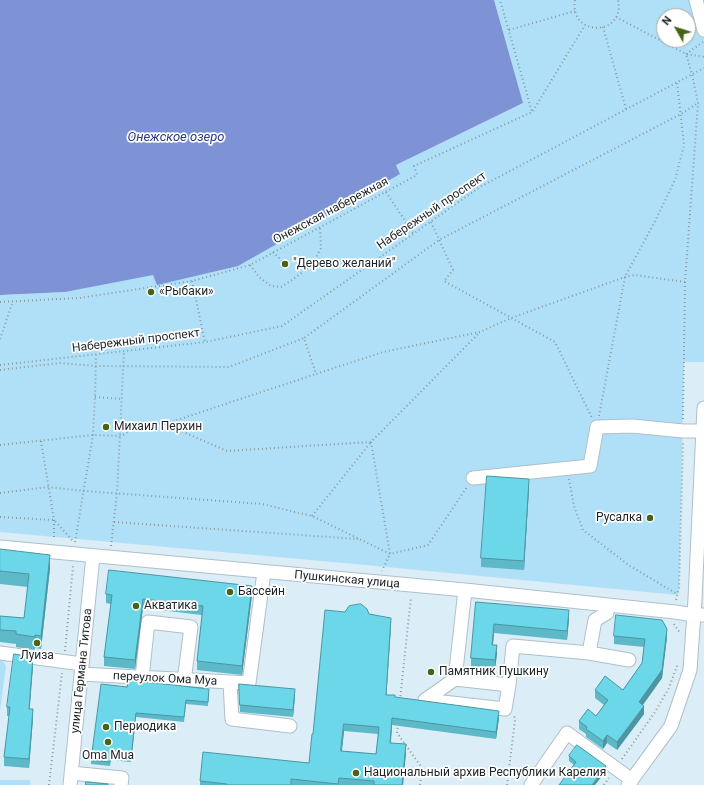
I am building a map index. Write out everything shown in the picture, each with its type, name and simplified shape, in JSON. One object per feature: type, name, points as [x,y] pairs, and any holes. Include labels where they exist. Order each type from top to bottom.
[{"type":"street","points":[[696,0],[704,30]]},
{"type":"street","points":[[531,785],[567,733],[616,769],[630,783],[671,726],[690,670],[699,615],[704,408]]},
{"type":"street","points":[[473,478],[590,466],[597,428],[632,426],[683,431],[703,431]]},
{"type":"street","name":"Пушкинская улица","points":[[0,547],[465,590],[699,615]]},
{"type":"street","name":"улица Германа Титова","points":[[70,779],[93,556]]},
{"type":"street","name":"переулок Ома Муа","points":[[0,653],[63,662],[82,669],[142,678],[249,683],[264,572]]},
{"type":"street","points":[[454,679],[465,590]]},
{"type":"street","points":[[589,653],[595,620],[607,612],[608,605]]},
{"type":"street","points":[[142,678],[148,622],[191,627],[184,681]]},
{"type":"street","points":[[510,685],[454,679],[425,700],[505,709],[510,685],[513,646],[589,653],[629,660]]},
{"type":"street","points":[[230,683],[232,719],[290,726]]},
{"type":"street","points":[[70,779],[122,778],[121,785]]},
{"type":"path","points":[[500,0],[532,112]]},
{"type":"path","points":[[575,0],[575,11],[580,22],[597,28],[603,28],[616,17],[619,11],[618,0]]},
{"type":"path","points":[[509,30],[575,11]]},
{"type":"path","points":[[616,17],[686,54],[704,57]]},
{"type":"path","points":[[532,112],[585,25]]},
{"type":"path","points":[[603,28],[626,109]]},
{"type":"path","points":[[686,54],[704,42]]},
{"type":"path","points":[[684,362],[684,282],[698,103],[686,54]]},
{"type":"path","name":"Набережный проспект","points":[[0,365],[205,342],[282,326],[480,187],[704,68]]},
{"type":"path","points":[[597,428],[625,276],[654,223],[675,180],[684,145],[677,82]]},
{"type":"path","points":[[0,370],[60,363],[124,367],[230,367],[304,338],[439,240],[681,114],[698,103]]},
{"type":"path","name":"Онежская набережная","points":[[0,302],[79,298],[192,281],[250,265],[417,175],[414,166],[532,112]]},
{"type":"path","points":[[386,192],[413,234]]},
{"type":"path","points":[[431,221],[453,270],[444,281],[555,342],[597,428]]},
{"type":"path","points":[[250,265],[259,277],[272,286],[281,287],[312,265],[321,248],[320,228]]},
{"type":"path","points":[[273,252],[285,264]]},
{"type":"path","points":[[164,424],[383,352],[480,332],[510,318],[625,276],[635,275],[684,282]]},
{"type":"path","points":[[192,281],[205,342]]},
{"type":"path","points":[[0,339],[13,301]]},
{"type":"path","points":[[312,516],[371,442],[480,332]]},
{"type":"path","points":[[304,338],[316,374]]},
{"type":"path","points":[[111,548],[121,436],[124,351]]},
{"type":"path","points":[[0,517],[54,520],[75,544],[93,435],[96,355]]},
{"type":"path","points":[[95,397],[122,399]]},
{"type":"path","points":[[0,445],[93,435],[121,436],[145,422],[164,424],[228,451],[371,442]]},
{"type":"path","points":[[41,440],[54,520],[54,541]]},
{"type":"path","points":[[371,442],[390,554],[382,572]]},
{"type":"path","points":[[0,493],[48,487],[262,504],[312,516],[390,554],[428,545],[473,478]]},
{"type":"path","points":[[571,486],[574,506],[583,530],[630,566],[678,595],[682,499]]},
{"type":"path","points":[[114,522],[360,539]]},
{"type":"path","points":[[49,785],[74,564]]},
{"type":"path","points":[[400,702],[412,594]]},
{"type":"path","points":[[674,623],[680,633]]},
{"type":"path","points":[[604,785],[659,706],[669,688],[679,656]]},
{"type":"path","points":[[503,785],[507,784],[515,720],[514,713]]},
{"type":"path","points":[[398,717],[397,733],[422,768],[420,785]]},
{"type":"shaded area","points":[[494,0],[704,0],[704,362],[684,362],[678,595],[0,532],[0,295],[65,292],[153,274],[157,284],[400,174],[396,165],[523,103]]},
{"type":"shaded area","points":[[0,656],[6,666],[0,711]]},
{"type":"shaded area","points":[[0,780],[30,780],[30,785],[0,785]]},
{"type":"water","name":"Онежское озеро","points":[[0,0],[494,0],[523,103],[396,165],[400,174],[238,266],[157,285],[153,275],[65,292],[0,295]]},
{"type":"building","points":[[487,476],[529,479],[524,561],[481,558]]},
{"type":"building","points":[[0,549],[50,555],[41,636],[35,635],[35,637],[16,634],[16,631],[0,630],[0,616],[24,618],[29,574],[0,571]]},
{"type":"building","points":[[109,570],[252,586],[242,666],[197,661],[203,606],[143,599],[135,660],[104,657],[112,595],[106,594]]},
{"type":"building","points":[[476,602],[569,610],[567,631],[494,624],[492,645],[497,645],[495,660],[471,658]]},
{"type":"building","points":[[361,604],[367,609],[369,614],[391,618],[386,695],[395,695],[395,697],[499,711],[496,732],[392,718],[390,743],[406,744],[402,785],[374,785],[374,781],[339,778],[338,784],[291,779],[291,785],[227,785],[200,781],[203,752],[309,763],[325,610],[345,612],[349,606]],"holes":[[[344,724],[379,727],[376,754],[341,751]]]},
{"type":"building","points":[[616,615],[662,620],[667,629],[662,670],[639,702],[644,706],[617,742],[607,735],[603,741],[586,729],[587,727],[579,721],[588,709],[596,716],[608,700],[595,690],[605,676],[623,690],[642,663],[645,639],[614,636]]},
{"type":"building","points":[[14,654],[33,657],[29,709],[33,709],[29,759],[4,757],[10,707],[7,707]]},
{"type":"building","points":[[128,680],[209,689],[208,702],[186,700],[184,717],[136,713],[131,758],[111,756],[110,762],[91,760],[101,684],[127,687]]},
{"type":"building","points":[[239,684],[295,689],[293,710],[240,705]]},
{"type":"building","points":[[577,745],[606,766],[592,785],[559,785],[576,762],[569,756]]},
{"type":"building","points":[[86,782],[108,784],[108,785],[86,785]]},
{"type":"place","name":"\"Дерево желаний\"","points":[[285,264]]},
{"type":"place","name":"«Рыбаки»","points":[[151,292]]},
{"type":"place","name":"Михаил Перхин","points":[[106,427]]},
{"type":"place","name":"Русалка","points":[[650,518]]},
{"type":"place","name":"Бассейн","points":[[230,592]]},
{"type":"place","name":"Акватика","points":[[136,606]]},
{"type":"place","name":"Луиза","points":[[37,643]]},
{"type":"place","name":"Памятник Пушкину","points":[[431,672]]},
{"type":"place","name":"Периодика","points":[[106,727]]},
{"type":"place","name":"Oma Mua","points":[[108,742]]},
{"type":"place","name":"Национальный архив Республики Карелия","points":[[356,773]]}]
